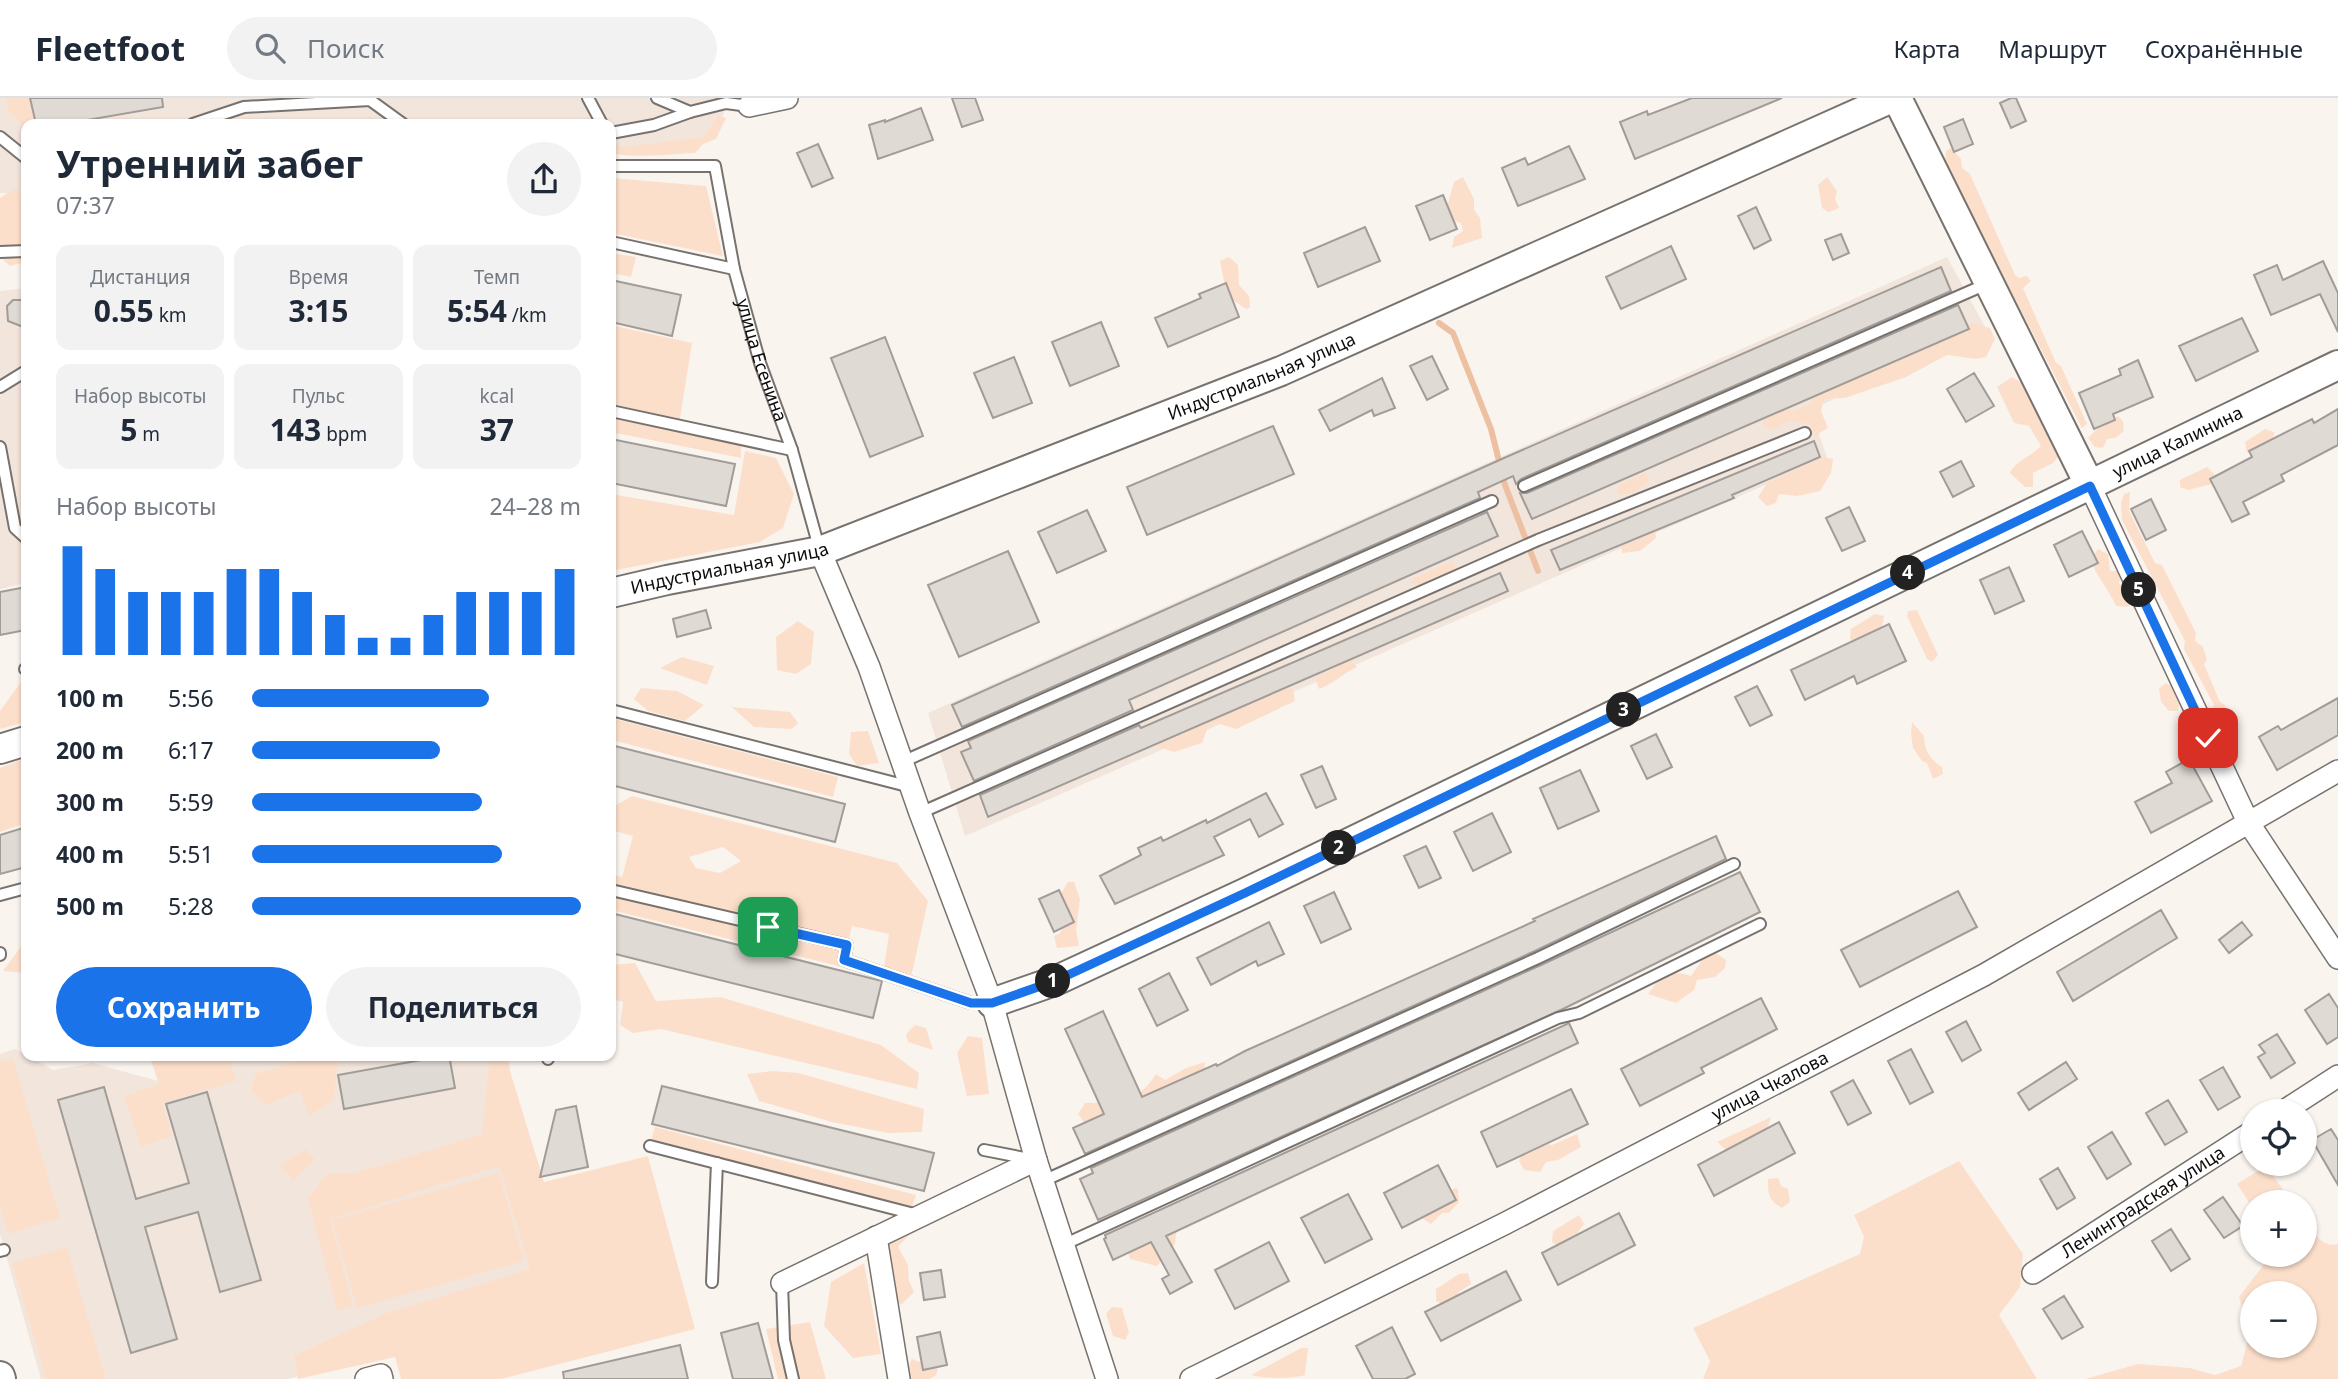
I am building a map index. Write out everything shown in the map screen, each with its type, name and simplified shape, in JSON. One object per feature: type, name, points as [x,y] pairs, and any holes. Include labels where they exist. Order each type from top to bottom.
[{"type":"street","points":[[749,106],[787,98]]},
{"type":"street","points":[[1894,98],[2090,486],[2248,822],[2338,958]]},
{"type":"street","name":"Индустриальная улица","points":[[616,593],[642,593],[820,551],[1281,371],[1894,98]]},
{"type":"street","name":"улица Калинина","points":[[992,1003],[1057,985],[2338,365]]},
{"type":"street","points":[[820,551],[869,667],[920,813],[992,1003],[1042,1181],[1107,1379]]},
{"type":"street","points":[[0,749],[21,743]]},
{"type":"street","name":"улица Чкалова","points":[[1191,1379],[1504,1224],[1984,975],[2338,771]]},
{"type":"street","points":[[2303,1099],[2338,1076]]},
{"type":"street","name":"Ленинградская улица","points":[[2033,1273],[2240,1140]]},
{"type":"street","points":[[782,1283],[1036,1160]]},
{"type":"street","points":[[876,1237],[898,1379]]},
{"type":"street","points":[[366,1379],[381,1375],[382,1379]]},
{"type":"lane","points":[[208,119],[244,107],[386,98]]},
{"type":"lane","points":[[588,98],[599,119]]},
{"type":"lane","points":[[657,98],[690,112]]},
{"type":"lane","points":[[370,100],[396,119]]},
{"type":"lane","points":[[616,132],[654,125],[726,103],[749,106]]},
{"type":"lane","points":[[0,137],[21,154]]},
{"type":"lane","name":"улица Есенина","points":[[616,166],[716,166],[734,269],[756,364],[792,450],[820,551]]},
{"type":"lane","points":[[616,243],[734,269]]},
{"type":"lane","points":[[0,252],[21,251]]},
{"type":"lane","points":[[1524,486],[1989,283]]},
{"type":"lane","points":[[0,387],[21,374]]},
{"type":"lane","points":[[616,412],[792,450]]},
{"type":"lane","points":[[920,813],[1538,540],[1805,433]]},
{"type":"lane","points":[[0,447],[15,528],[21,533]]},
{"type":"lane","points":[[902,762],[1492,502]]},
{"type":"lane","points":[[616,711],[911,787]]},
{"type":"lane","points":[[1042,1181],[1538,958],[1734,864]]},
{"type":"lane","points":[[0,895],[21,889]]},
{"type":"lane","points":[[616,891],[847,945],[844,960],[971,1003],[992,1003]]},
{"type":"lane","points":[[1063,1245],[1558,1018],[1578,1013],[1760,924]]},
{"type":"lane","points":[[650,1146],[921,1216]]},
{"type":"lane","points":[[984,1150],[1036,1160]]},
{"type":"lane","points":[[712,1282],[717,1163]]},
{"type":"lane","points":[[782,1283],[784,1340],[793,1379]]},
{"type":"shaded area","points":[[0,98],[727,98],[724,113],[710,139],[622,151],[616,149],[616,119],[21,119],[21,210],[9,193],[0,193]]},
{"type":"shaded area","points":[[6,98],[39,98],[39,117],[21,119],[21,125],[8,110]]},
{"type":"shaded area","points":[[718,115],[726,118],[716,139],[703,144],[695,153],[641,156],[616,154],[616,144],[622,147],[704,137]]},
{"type":"shaded area","points":[[1951,148],[1961,159],[1962,168],[1970,174],[2015,275],[2019,278],[2027,276],[2031,281],[2023,288],[2087,424],[2082,428],[1945,165],[1946,151]]},
{"type":"shaded area","points":[[1463,177],[1474,199],[1474,210],[1480,218],[1482,238],[1452,248],[1454,237],[1463,231],[1461,223],[1449,219],[1446,211],[1454,182]]},
{"type":"shaded area","points":[[1827,177],[1837,191],[1835,199],[1839,208],[1829,212],[1822,208],[1818,185]]},
{"type":"shaded area","points":[[616,178],[706,186],[723,256],[616,234]]},
{"type":"shaded area","points":[[17,187],[21,199],[21,263],[10,266],[0,257],[0,198]]},
{"type":"shaded area","points":[[616,254],[636,257],[631,277],[616,274]]},
{"type":"shaded area","points":[[1229,257],[1238,265],[1239,285],[1249,296],[1250,307],[1246,309],[1227,296],[1220,261]]},
{"type":"shaded area","points":[[1947,257],[1985,327],[1811,410],[1827,458],[965,836],[928,713]]},
{"type":"shaded area","points":[[21,289],[21,584],[0,589],[0,291]]},
{"type":"shaded area","points":[[1972,323],[1990,328],[1995,339],[1986,357],[1976,359],[1947,355],[1906,377],[1845,398],[1824,399],[1821,411],[1828,428],[1814,436],[1809,424],[1790,421],[1771,430],[1763,424],[1763,413],[1780,406],[1793,411],[1811,404],[1815,390]]},
{"type":"shaded area","points":[[616,326],[692,343],[680,419],[741,434],[741,458],[616,433]]},
{"type":"shaded area","points":[[2012,377],[2039,393],[2046,424],[2059,456],[2053,463],[2033,473],[2033,487],[2025,487],[2010,473],[2041,446],[2029,426],[2014,423],[1997,387]]},
{"type":"shaded area","points":[[2118,416],[2123,421],[2124,431],[2115,438],[2107,439],[2103,448],[2095,447],[2088,438]]},
{"type":"shaded area","points":[[2265,429],[2274,432],[2273,443],[2247,453],[2245,442]]},
{"type":"shaded area","points":[[745,451],[776,458],[794,494],[783,528],[760,542],[616,570],[616,495],[734,515]]},
{"type":"shaded area","points":[[1823,457],[1833,459],[1831,473],[1820,491],[1797,496],[1779,494],[1776,503],[1767,506],[1758,497],[1767,483]]},
{"type":"shaded area","points":[[2207,467],[2214,474],[2216,483],[2188,490],[2180,487],[2180,480]]},
{"type":"shaded area","points":[[1645,473],[1649,481],[1635,492],[1619,495],[1616,490],[1621,484]]},
{"type":"shaded area","points":[[2130,492],[2129,511],[2155,563],[2162,565],[2196,633],[2195,641],[2203,647],[2207,660],[2204,664],[2220,702],[2225,705],[2221,719],[2212,712],[2214,705],[2184,649],[2185,641],[2122,520],[2121,504],[2124,494]]},
{"type":"shaded area","points":[[1655,529],[1656,538],[1640,551],[1622,553],[1621,540]]},
{"type":"shaded area","points":[[2098,549],[2108,554],[2110,571],[2118,571],[2121,576],[2119,583],[2123,589],[2130,590],[2132,601],[2128,607],[2116,606],[2096,571],[2091,559]]},
{"type":"shaded area","points":[[1452,561],[1456,567],[1452,572],[1419,586],[1411,583],[1414,578]]},
{"type":"shaded area","points":[[1917,610],[1938,655],[1932,662],[1927,659],[1907,616],[1908,611]]},
{"type":"shaded area","points":[[1875,614],[1884,616],[1881,631],[1855,642],[1850,639],[1851,629]]},
{"type":"shaded area","points":[[798,621],[814,632],[811,664],[796,674],[777,670],[776,637]]},
{"type":"shaded area","points":[[1347,655],[1357,667],[1319,689],[1315,678],[1332,670],[1333,659]]},
{"type":"shaded area","points":[[682,657],[714,666],[707,685],[660,668]]},
{"type":"shaded area","points":[[21,682],[21,723],[0,729],[0,711]]},
{"type":"shaded area","points":[[2166,683],[2173,687],[2179,704],[2178,711],[2169,711],[2161,702],[2159,688]]},
{"type":"shaded area","points":[[641,688],[677,691],[704,705],[685,721],[648,711],[634,699]]},
{"type":"shaded area","points":[[1293,688],[1295,701],[1236,729],[1217,723],[1208,727],[1202,743],[1174,752],[1158,747],[1158,738],[1191,723],[1203,726],[1211,711],[1263,694]]},
{"type":"shaded area","points":[[732,707],[790,712],[798,723],[792,729],[754,727]]},
{"type":"shaded area","points":[[616,719],[838,777],[833,797],[616,741]]},
{"type":"shaded area","points":[[1912,722],[1924,736],[1928,754],[1942,767],[1943,774],[1933,779],[1927,763],[1922,761],[1913,748]]},
{"type":"shaded area","points":[[868,731],[879,763],[857,766],[849,754],[851,732]]},
{"type":"shaded area","points":[[21,760],[21,825],[0,832],[0,768]]},
{"type":"shaded area","points":[[632,796],[897,863],[928,901],[909,986],[883,977],[616,911],[616,875],[622,877],[633,836],[616,831],[616,805]],"holes":[[[723,847],[741,861],[720,873],[696,868],[689,857]],[[852,926],[889,934],[884,967],[844,960]]]},
{"type":"shaded area","points":[[1068,882],[1074,882],[1080,899],[1076,930],[1079,946],[1057,948],[1054,936],[1060,933],[1066,919],[1059,897]]},
{"type":"shaded area","points":[[21,947],[21,973],[3,971]]},
{"type":"shaded area","points":[[1714,952],[1726,960],[1725,968],[1715,977],[1697,980],[1694,990],[1676,1003],[1648,994],[1666,975],[1677,973],[1691,976],[1707,953]]},
{"type":"shaded area","points":[[635,963],[656,1001],[720,997],[881,1045],[919,1073],[917,1089],[661,1029],[633,1033],[620,1025],[623,1002],[616,1000],[616,965]]},
{"type":"shaded area","points":[[915,1025],[926,1028],[933,1050],[908,1042],[906,1034]]},
{"type":"shaded area","points":[[968,1036],[982,1038],[989,1094],[967,1096],[957,1053]]},
{"type":"shaded area","points":[[15,1049],[21,1052],[21,1061],[37,1061],[53,1070],[93,1063],[176,1086],[170,1061],[506,1061],[503,1067],[558,1302],[288,1379],[41,1379],[0,1234],[0,1054]]},
{"type":"shaded area","points":[[13,1058],[60,1218],[8,1234],[0,1207],[0,1062]]},
{"type":"shaded area","points":[[151,1061],[242,1061],[231,1064],[236,1081],[162,1103],[172,1136],[141,1147],[124,1096],[159,1084]]},
{"type":"shaded area","points":[[298,1061],[337,1061],[334,1100],[309,1116],[300,1091],[265,1105],[251,1090],[256,1074]]},
{"type":"shaded area","points":[[489,1061],[509,1061],[544,1182],[648,1156],[695,1329],[501,1379],[401,1379],[395,1357],[298,1379],[294,1356],[384,1314],[530,1269],[499,1166],[330,1219],[353,1306],[337,1311],[308,1198],[328,1173],[356,1173],[482,1134]]},
{"type":"shaded area","points":[[1205,1062],[1204,1080],[1087,1126],[1078,1114],[1085,1103],[1134,1096],[1149,1084],[1156,1074],[1165,1080],[1186,1068]]},
{"type":"shaded area","points":[[773,1071],[799,1073],[924,1109],[922,1132],[888,1133],[832,1122],[759,1101],[747,1074]]},
{"type":"shaded area","points":[[1771,1117],[1762,1145],[1731,1154],[1717,1142]]},
{"type":"shaded area","points":[[655,1127],[916,1195],[912,1207],[651,1140]]},
{"type":"shaded area","points":[[1577,1134],[1581,1147],[1558,1160],[1546,1162],[1540,1172],[1524,1170],[1519,1161],[1524,1150],[1537,1142],[1552,1145]]},
{"type":"shaded area","points":[[306,1149],[315,1160],[293,1181],[280,1165]]},
{"type":"shaded area","points":[[1959,1161],[2023,1254],[2020,1287],[1999,1315],[2037,1379],[1703,1379],[1710,1361],[1693,1328],[1860,1254],[1864,1237],[1854,1215]]},
{"type":"shaded area","points":[[499,1173],[524,1261],[357,1308],[332,1220]]},
{"type":"shaded area","points":[[2250,1176],[2273,1176],[2283,1190],[2241,1190],[2237,1184]]},
{"type":"shaded area","points":[[1778,1178],[1781,1186],[1788,1189],[1790,1202],[1782,1208],[1771,1199],[1769,1193],[1768,1179]]},
{"type":"shaded area","points":[[1455,1188],[1458,1189],[1459,1202],[1449,1213],[1442,1213],[1431,1224],[1417,1215]]},
{"type":"shaded area","points":[[1579,1215],[1584,1224],[1574,1238],[1559,1247],[1552,1242],[1553,1231]]},
{"type":"shaded area","points":[[1177,1226],[1175,1244],[1157,1266],[1130,1259],[1126,1247]]},
{"type":"shaded area","points":[[906,1231],[910,1234],[898,1247],[908,1265],[909,1281],[914,1292],[901,1305],[891,1298],[883,1237]]},
{"type":"shaded area","points":[[2317,1236],[2327,1244],[2338,1244],[2338,1379],[2085,1379],[2138,1364],[2190,1368],[2215,1375],[2241,1366],[2243,1358],[2317,1358],[2317,1281],[2251,1281],[2262,1267],[2317,1267]]},
{"type":"shaded area","points":[[67,1247],[106,1379],[46,1379],[12,1263]]},
{"type":"shaded area","points":[[864,1263],[881,1354],[853,1358],[824,1326],[831,1282]]},
{"type":"shaded area","points":[[1468,1273],[1471,1284],[1459,1292],[1451,1306],[1436,1301],[1436,1289],[1459,1274]]},
{"type":"shaded area","points":[[1112,1307],[1122,1308],[1129,1332],[1125,1340],[1113,1336],[1106,1314]]},
{"type":"shaded area","points":[[810,1322],[826,1379],[778,1379],[766,1329]]},
{"type":"shaded area","points":[[1301,1348],[1308,1348],[1305,1375],[1278,1378],[1251,1375]]},
{"type":"shaded area","points":[[912,1359],[938,1369],[936,1375],[930,1379],[911,1379],[906,1371]]},
{"type":"building","points":[[30,98],[162,98],[163,107],[93,119],[35,119]]},
{"type":"building","points":[[952,98],[975,98],[983,120],[962,127]]},
{"type":"building","points":[[1692,98],[1782,98],[1635,159],[1620,122],[1647,111],[1648,115]]},
{"type":"building","points":[[2016,98],[2026,121],[2011,128],[2000,103]]},
{"type":"building","points":[[921,108],[933,140],[878,159],[869,125],[885,122]]},
{"type":"building","points":[[1963,119],[1973,144],[1954,152],[1944,127]]},
{"type":"building","points":[[818,144],[833,178],[812,187],[797,153]]},
{"type":"building","points":[[1569,146],[1585,179],[1518,206],[1502,168],[1525,158],[1528,165]]},
{"type":"building","points":[[1443,195],[1457,229],[1430,240],[1416,206]]},
{"type":"building","points":[[1756,207],[1771,240],[1754,249],[1738,216]]},
{"type":"building","points":[[1365,227],[1380,261],[1318,287],[1304,253]]},
{"type":"building","points":[[1841,234],[1849,253],[1833,260],[1825,240]]},
{"type":"building","points":[[1671,246],[1686,279],[1621,309],[1606,277]]},
{"type":"building","points":[[2323,261],[2338,293],[2338,332],[2320,294],[2271,315],[2254,275],[2277,265],[2283,280]]},
{"type":"building","points":[[1941,267],[1951,291],[1521,479],[1516,484],[1513,476],[1478,492],[1480,498],[962,727],[952,705],[1504,458]]},
{"type":"building","points":[[616,281],[681,295],[672,336],[616,323]]},
{"type":"building","points":[[1226,283],[1239,317],[1168,347],[1155,318],[1201,298],[1199,294]]},
{"type":"building","points":[[13,300],[21,300],[21,326],[8,321],[7,306]]},
{"type":"building","points":[[1958,305],[1969,329],[1532,519],[1520,493],[1527,493]]},
{"type":"building","points":[[2242,318],[2258,351],[2196,381],[2179,346]]},
{"type":"building","points":[[1101,322],[1119,366],[1070,386],[1052,342]]},
{"type":"building","points":[[885,337],[923,436],[870,457],[831,358]]},
{"type":"building","points":[[1432,356],[1448,389],[1427,400],[1410,366]]},
{"type":"building","points":[[1014,357],[1032,403],[993,418],[974,373]]},
{"type":"building","points":[[2138,360],[2153,397],[2113,414],[2115,420],[2094,429],[2079,393],[2121,375],[2119,369]]},
{"type":"building","points":[[1974,373],[1994,406],[1966,422],[1947,389]]},
{"type":"building","points":[[1382,378],[1395,408],[1374,416],[1372,410],[1330,431],[1319,410]]},
{"type":"building","points":[[2338,409],[2338,445],[2281,475],[2284,481],[2243,502],[2249,514],[2232,522],[2210,479],[2252,457],[2249,451],[2312,419],[2314,423]]},
{"type":"building","points":[[1273,426],[1294,474],[1147,535],[1127,487]]},
{"type":"building","points":[[616,440],[735,464],[726,506],[616,484]]},
{"type":"building","points":[[1814,441],[1820,457],[1732,495],[1734,498],[1560,570],[1551,550]]},
{"type":"building","points":[[1961,461],[1974,486],[1953,497],[1940,472]]},
{"type":"building","points":[[2151,499],[2166,530],[2146,540],[2131,509]]},
{"type":"building","points":[[1849,507],[1865,541],[1842,551],[1826,518]]},
{"type":"building","points":[[1087,510],[1106,551],[1057,573],[1038,532]]},
{"type":"building","points":[[1487,512],[1498,536],[1129,700],[1133,710],[974,781],[961,752],[971,748],[968,741]]},
{"type":"building","points":[[2082,531],[2098,563],[2069,577],[2054,545]]},
{"type":"building","points":[[1008,551],[1039,622],[959,657],[928,585]]},
{"type":"building","points":[[2009,567],[2024,601],[1995,614],[1980,580]]},
{"type":"building","points":[[1500,573],[1508,591],[988,817],[980,795]]},
{"type":"building","points":[[21,588],[21,631],[0,635],[0,592]]},
{"type":"building","points":[[706,610],[711,628],[677,637],[673,619]]},
{"type":"building","points":[[1889,624],[1906,661],[1857,684],[1854,676],[1805,700],[1791,670]]},
{"type":"building","points":[[1757,686],[1772,715],[1750,726],[1735,697]]},
{"type":"building","points":[[2338,698],[2338,735],[2277,770],[2259,737],[2278,726],[2281,730]]},
{"type":"building","points":[[1656,734],[1672,767],[1647,779],[1631,746]]},
{"type":"building","points":[[616,746],[845,804],[835,842],[616,786]]},
{"type":"building","points":[[2189,759],[2212,801],[2151,833],[2135,802],[2172,783],[2166,772]]},
{"type":"building","points":[[1322,766],[1336,799],[1316,808],[1301,775]]},
{"type":"building","points":[[1580,770],[1599,811],[1558,829],[1540,788]]},
{"type":"building","points":[[1266,793],[1283,824],[1259,837],[1250,819],[1214,837],[1224,855],[1115,904],[1100,876],[1141,855],[1138,848],[1161,837],[1163,841],[1206,820],[1207,823]]},
{"type":"building","points":[[1492,813],[1511,852],[1473,871],[1454,832]]},
{"type":"building","points":[[21,829],[21,868],[0,874],[0,835]]},
{"type":"building","points":[[1716,836],[1726,859],[1535,951],[1085,1154],[1073,1128],[1104,1114],[1065,1029],[1103,1011],[1142,1097],[1216,1064],[1217,1066]]},
{"type":"building","points":[[1426,846],[1441,878],[1419,888],[1404,856]]},
{"type":"building","points":[[1740,872],[1760,912],[1563,1009],[1098,1220],[1080,1179],[1093,1173],[1091,1168]]},
{"type":"building","points":[[1059,890],[1074,922],[1054,932],[1039,899]]},
{"type":"building","points":[[1958,891],[1977,927],[1860,987],[1841,950]]},
{"type":"building","points":[[1334,892],[1351,929],[1321,943],[1304,906]]},
{"type":"building","points":[[2161,910],[2177,938],[2073,1001],[2057,972]]},
{"type":"building","points":[[616,914],[882,981],[873,1018],[616,954]]},
{"type":"building","points":[[1269,922],[1284,954],[1258,966],[1256,961],[1211,985],[1197,958]]},
{"type":"building","points":[[2242,922],[2252,935],[2229,953],[2219,940]]},
{"type":"building","points":[[1169,973],[1188,1010],[1157,1026],[1139,989]]},
{"type":"building","points":[[2329,994],[2338,1008],[2338,1037],[2327,1044],[2305,1010]]},
{"type":"building","points":[[1761,998],[1777,1029],[1701,1068],[1704,1073],[1640,1106],[1621,1069]]},
{"type":"building","points":[[1966,1021],[1981,1050],[1962,1061],[1946,1032]]},
{"type":"building","points":[[1569,1023],[1578,1043],[1166,1236],[1192,1282],[1170,1294],[1162,1279],[1169,1275],[1151,1242],[1113,1260],[1104,1239],[1105,1235]]},
{"type":"building","points":[[2277,1034],[2295,1063],[2271,1078],[2258,1057],[2265,1053],[2259,1045]]},
{"type":"building","points":[[1911,1049],[1933,1092],[1910,1104],[1888,1061]]},
{"type":"building","points":[[416,1061],[450,1061],[455,1088],[344,1109],[338,1075]]},
{"type":"building","points":[[2066,1062],[2077,1079],[2029,1110],[2018,1093]]},
{"type":"building","points":[[2223,1067],[2240,1097],[2218,1110],[2200,1080]]},
{"type":"building","points":[[1853,1080],[1871,1113],[1848,1125],[1831,1092]]},
{"type":"building","points":[[662,1086],[934,1153],[924,1191],[652,1124]]},
{"type":"building","points":[[104,1087],[136,1199],[189,1183],[166,1104],[207,1092],[261,1280],[220,1292],[198,1212],[145,1227],[177,1339],[131,1353],[58,1100]]},
{"type":"building","points":[[1571,1089],[1588,1124],[1497,1167],[1481,1132]]},
{"type":"building","points":[[2168,1100],[2187,1132],[2165,1145],[2146,1113]]},
{"type":"building","points":[[576,1106],[588,1167],[540,1177],[556,1110]]},
{"type":"building","points":[[1779,1122],[1795,1153],[1714,1196],[1698,1165]]},
{"type":"building","points":[[2331,1129],[2338,1140],[2338,1185],[2317,1149],[2317,1137]]},
{"type":"building","points":[[2112,1132],[2131,1164],[2107,1179],[2088,1147]]},
{"type":"building","points":[[1438,1165],[1456,1200],[1402,1228],[1384,1193]]},
{"type":"building","points":[[2058,1168],[2075,1198],[2057,1209],[2040,1179]]},
{"type":"building","points":[[1348,1194],[1372,1239],[1325,1263],[1301,1218]]},
{"type":"building","points":[[2223,1197],[2240,1222],[2240,1228],[2224,1238],[2204,1210]]},
{"type":"building","points":[[1619,1213],[1635,1245],[1558,1285],[1542,1253]]},
{"type":"building","points":[[2171,1229],[2190,1259],[2171,1271],[2152,1241]]},
{"type":"building","points":[[1269,1242],[1289,1281],[1235,1309],[1215,1270]]},
{"type":"building","points":[[941,1270],[945,1297],[924,1300],[920,1273]]},
{"type":"building","points":[[1506,1271],[1521,1300],[1441,1341],[1425,1312]]},
{"type":"building","points":[[2064,1296],[2083,1327],[2062,1339],[2043,1309]]},
{"type":"building","points":[[758,1323],[773,1379],[733,1379],[721,1333]]},
{"type":"building","points":[[1392,1327],[1415,1374],[1405,1379],[1373,1379],[1356,1346]]},
{"type":"building","points":[[940,1332],[947,1365],[923,1370],[917,1337]]},
{"type":"building","points":[[680,1345],[688,1379],[564,1379],[563,1372]]},
{"type":"waterway","points":[[1439,323],[1453,333],[1491,429],[1505,485],[1538,571]]},
{"type":"route","points":[[768,927],[847,945],[844,960],[971,1003],[992,1003],[1055,981],[1245,893],[2090,486],[2208,738]]}]
